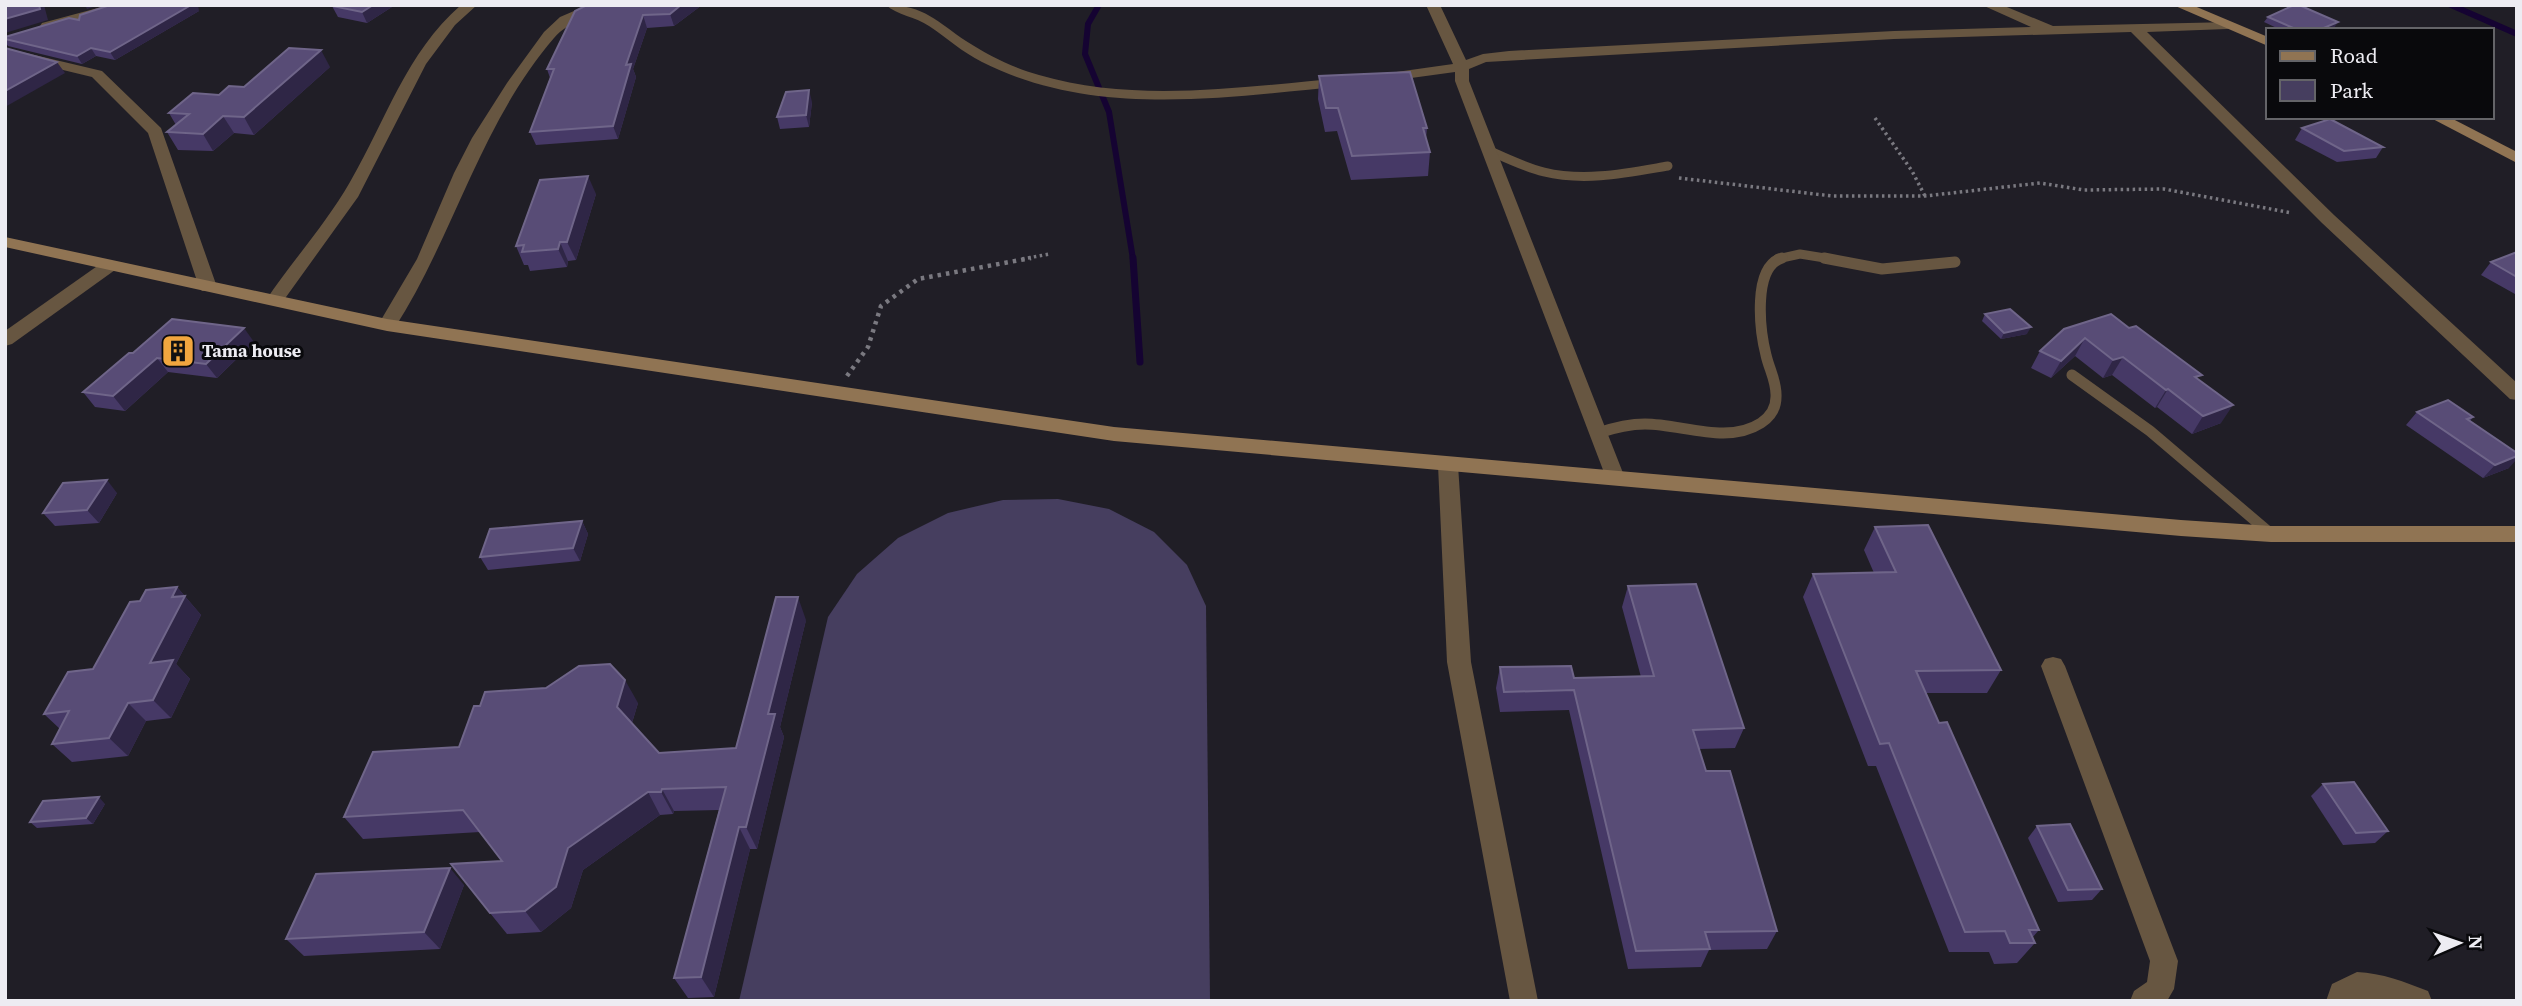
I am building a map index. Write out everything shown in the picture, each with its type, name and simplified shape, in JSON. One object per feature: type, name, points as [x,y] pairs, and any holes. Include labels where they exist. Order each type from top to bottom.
[{"type":"street","points":[[31,30],[126,5]]},
{"type":"street","points":[[275,300],[338,217],[382,139],[416,68],[444,27],[470,5]]},
{"type":"street","points":[[387,325],[426,259],[462,173],[480,138],[514,83],[549,34],[565,20],[601,5]]},
{"type":"street","points":[[893,5],[937,25],[968,48],[1028,77],[1059,85],[1130,94],[1271,88],[1365,80],[1462,67],[1483,58],[1509,55],[1894,35],[2227,25]]},
{"type":"street","points":[[1433,5],[1462,67],[1462,81],[1615,478]]},
{"type":"street","points":[[1989,5],[2055,31]]},
{"type":"street","points":[[2180,5],[2266,41]]},
{"type":"street","points":[[2136,29],[2328,219],[2517,394]]},
{"type":"street","points":[[5,52],[97,74],[155,131],[208,287]]},
{"type":"street","points":[[2441,119],[2517,158]]},
{"type":"street","points":[[5,242],[387,325],[836,390],[1114,434],[1448,466],[2271,534],[2517,534]]},
{"type":"street","points":[[5,340],[109,266]]},
{"type":"street","points":[[1448,466],[1459,662],[1524,1001]]},
{"type":"street","points":[[2053,666],[2164,961],[2160,989],[2144,1001]]},
{"type":"street","points":[[2340,1001],[2342,994],[2357,985],[2377,986],[2418,1001]]},
{"type":"lane","points":[[1488,150],[1535,170],[1555,175],[1572,176],[1668,166]]},
{"type":"lane","points":[[1598,433],[1622,425],[1649,424],[1700,431],[1733,431],[1759,424],[1774,411],[1778,391],[1764,350],[1761,285],[1764,271],[1774,260],[1790,255],[1809,255],[1868,268],[1888,269],[1955,262]]},
{"type":"lane","points":[[2072,375],[2122,407],[2182,455],[2271,534]]},
{"type":"path","points":[[1875,118],[1912,171],[1925,196]]},
{"type":"path","points":[[1646,170],[1689,181],[1832,196],[1925,196],[2040,183],[2084,190],[2164,189],[2328,219]]},
{"type":"path","points":[[836,390],[868,347],[881,306],[918,279],[1050,254]]},
{"type":"green space","points":[[1058,499],[1109,509],[1154,532],[1187,565],[1206,606],[1210,1001],[739,1001],[828,617],[857,574],[898,538],[948,513],[1003,500]]},
{"type":"building","points":[[5,5],[39,5],[40,9],[5,19]]},
{"type":"building","points":[[110,5],[191,5],[110,52],[91,48],[77,56],[5,39],[69,18],[79,20],[80,15]]},
{"type":"building","points":[[333,5],[373,5],[362,12]]},
{"type":"building","points":[[587,5],[681,5],[670,14],[643,15],[626,65],[631,64],[613,126],[530,132],[554,69],[547,69],[575,11]]},
{"type":"building","points":[[2299,5],[2338,22],[2324,28],[2293,28],[2268,17]]},
{"type":"building","points":[[5,48],[57,62],[5,91]]},
{"type":"building","points":[[289,48],[321,50],[244,117],[223,116],[203,134],[167,132],[189,114],[169,113],[193,93],[219,95],[229,86],[244,87]]},
{"type":"building","points":[[1410,72],[1427,128],[1423,128],[1430,152],[1352,156],[1338,108],[1326,108],[1319,76]]},
{"type":"building","points":[[809,90],[806,115],[777,117],[786,92]]},
{"type":"building","points":[[2330,119],[2383,147],[2344,151],[2302,128]]},
{"type":"building","points":[[588,176],[567,242],[560,242],[558,249],[522,252],[524,245],[516,246],[540,180]]},
{"type":"building","points":[[2517,252],[2517,277],[2491,262]]},
{"type":"building","points":[[2010,309],[2031,327],[2004,333],[1985,314]]},
{"type":"building","points":[[2111,314],[2129,328],[2136,326],[2202,375],[2195,377],[2233,405],[2203,416],[2123,357],[2113,360],[2085,338],[2061,361],[2040,351],[2064,329]]},
{"type":"building","points":[[172,319],[244,328],[206,364],[157,358],[113,396],[83,392],[129,353],[133,353]]},
{"type":"building","points":[[2448,400],[2473,417],[2467,419],[2517,453],[2517,456],[2495,465],[2417,412]]},
{"type":"building","points":[[107,480],[87,510],[43,513],[63,483]]},
{"type":"building","points":[[582,521],[573,548],[480,557],[490,529]]},
{"type":"building","points":[[1928,525],[2001,670],[1916,671],[1939,723],[1947,722],[2039,930],[2029,930],[2035,943],[2010,943],[2005,931],[1965,932],[1889,743],[1880,744],[1813,574],[1896,572],[1875,527]]},
{"type":"building","points":[[1696,584],[1744,728],[1693,730],[1706,771],[1730,771],[1777,931],[1705,932],[1710,949],[1636,951],[1574,690],[1504,692],[1500,667],[1571,666],[1574,678],[1654,676],[1628,586]]},
{"type":"building","points":[[177,587],[172,597],[185,596],[150,663],[173,660],[153,700],[128,703],[109,738],[52,744],[69,711],[44,714],[68,672],[93,669],[130,602],[140,601],[146,590]]},
{"type":"building","points":[[776,597],[798,597],[768,714],[775,714],[746,827],[739,827],[701,977],[674,978],[726,787],[648,792],[568,848],[556,887],[525,911],[490,913],[451,864],[502,861],[463,810],[344,817],[373,752],[459,747],[474,706],[480,706],[485,692],[546,688],[579,666],[610,664],[625,680],[617,707],[659,753],[736,748]]},
{"type":"building","points":[[2354,782],[2388,831],[2356,833],[2323,784]]},
{"type":"building","points":[[99,797],[86,818],[30,822],[43,801]]},
{"type":"building","points":[[2070,824],[2102,889],[2068,890],[2037,826]]},
{"type":"building","points":[[450,868],[424,932],[286,939],[316,874]]},
{"type":"waterway","points":[[1099,5],[1088,24],[1085,54],[1109,112],[1133,259]]},
{"type":"waterway","points":[[2451,5],[2517,34]]},
{"type":"waterway","points":[[1133,258],[1140,362]]},
{"type":"place","name":"Tama house","points":[[178,351]]}]
